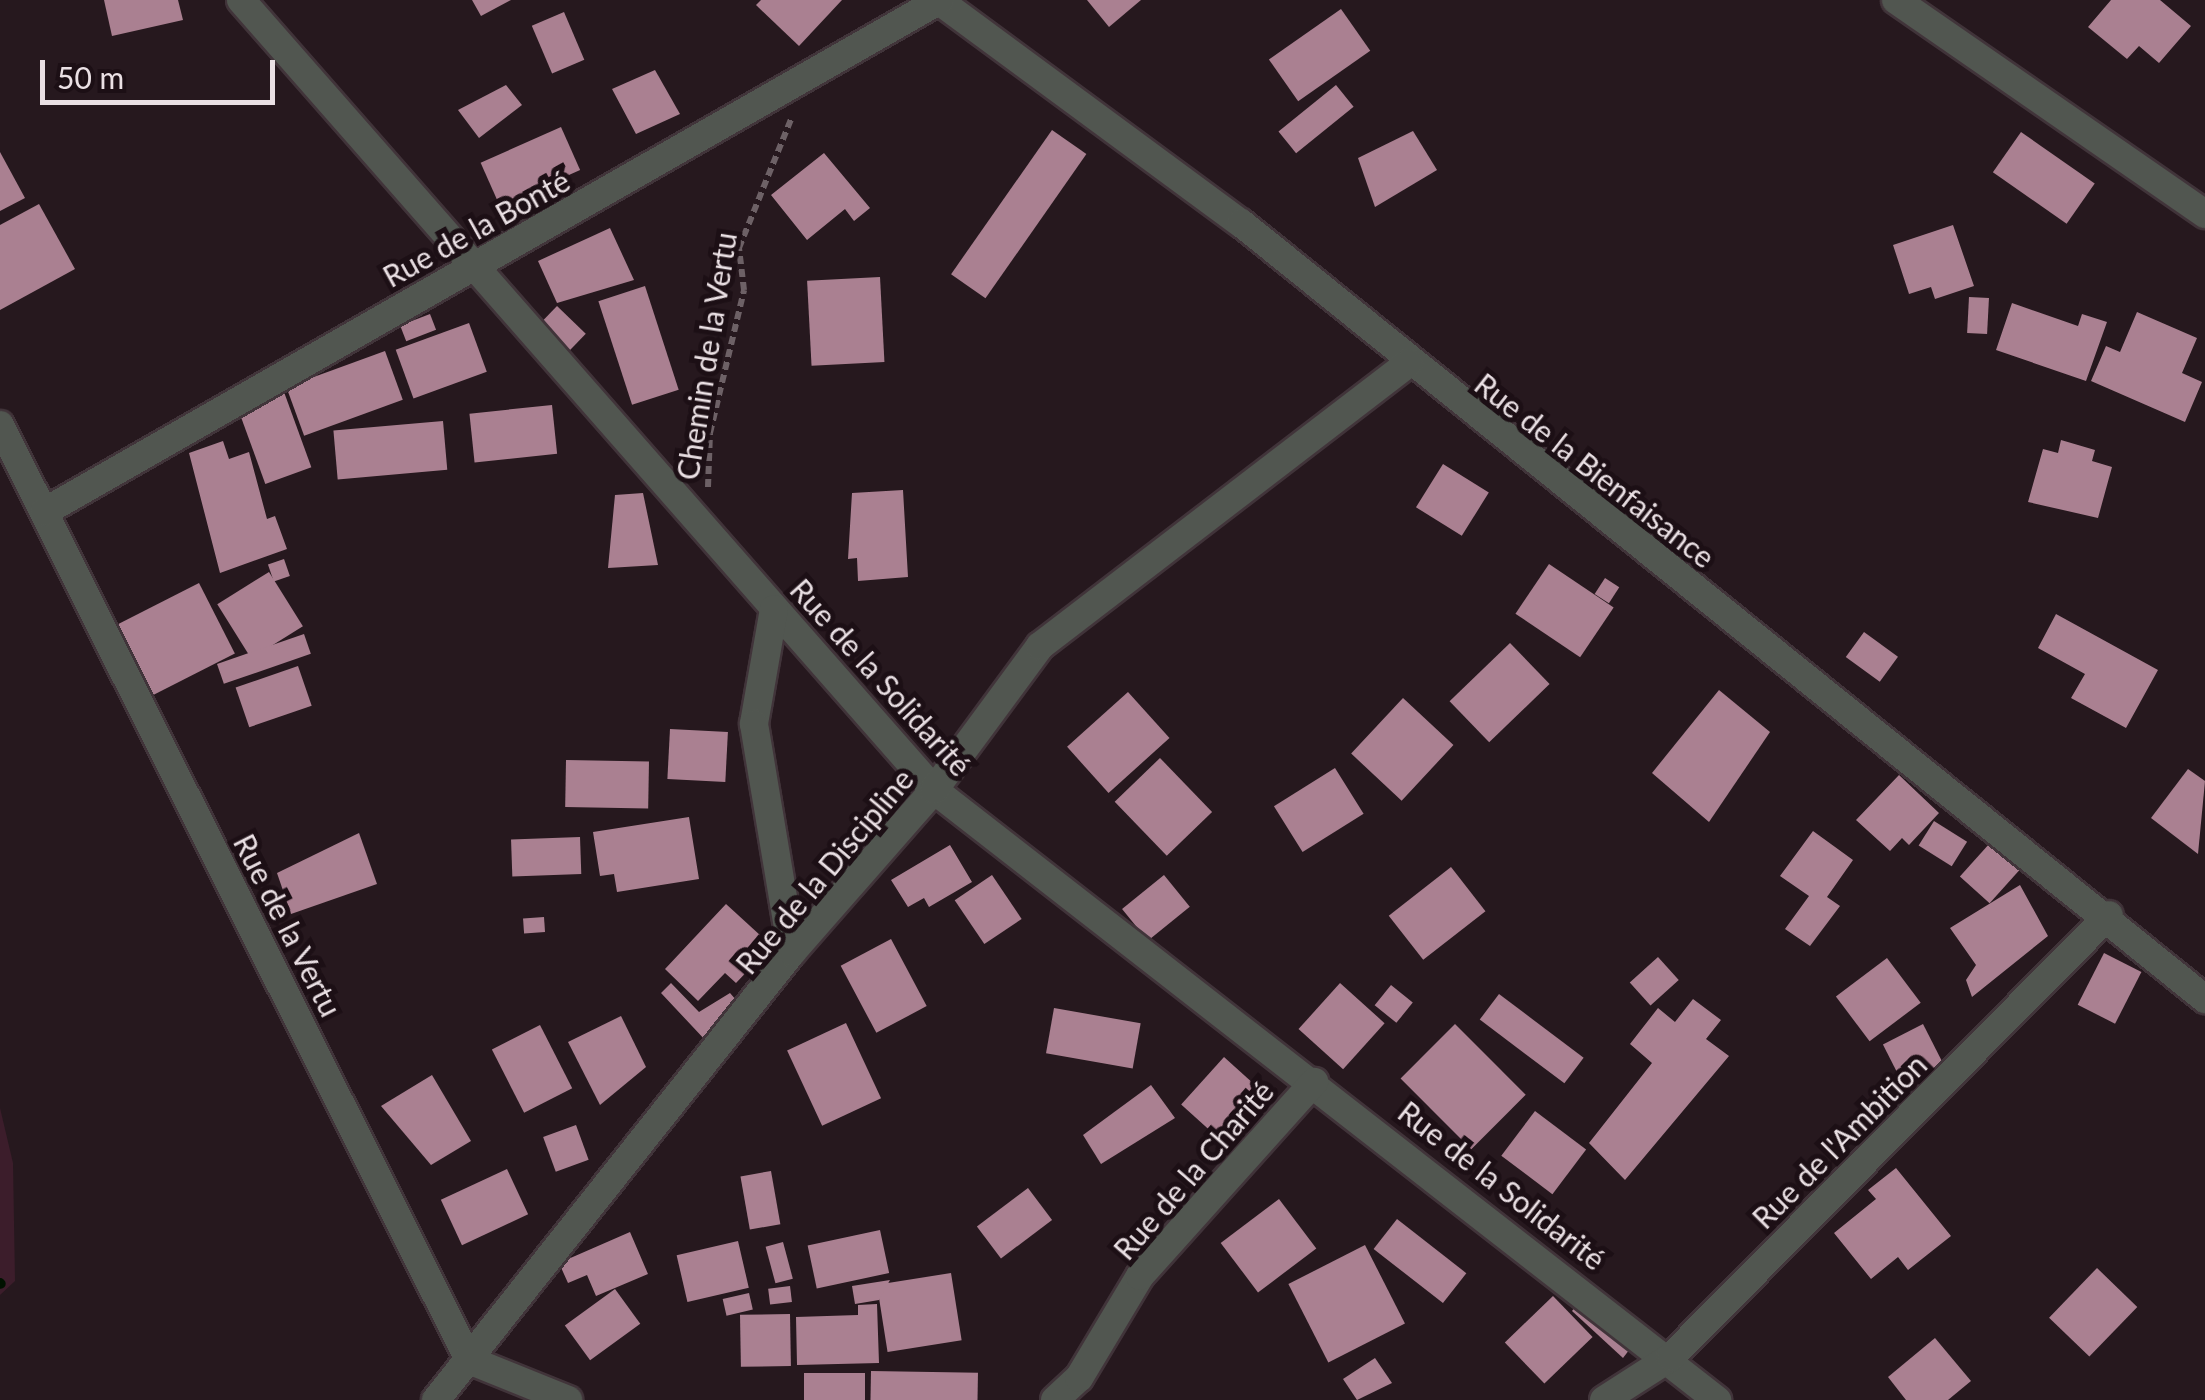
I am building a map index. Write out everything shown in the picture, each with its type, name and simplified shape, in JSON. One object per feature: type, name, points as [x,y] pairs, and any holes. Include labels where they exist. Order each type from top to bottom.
[{"type":"street","name":"Rue de la Solidarité","points":[[241,0],[934,790],[1671,1357],[1717,1400]]},
{"type":"street","name":"Rue de la Bonté","points":[[44,512],[806,82],[939,0]]},
{"type":"street","name":"Rue de la Bienfaisance","points":[[939,0],[1241,223],[1408,364],[2109,915],[2205,998]]},
{"type":"street","points":[[1896,0],[2205,214]]},
{"type":"street","name":"Rue de la Discipline","points":[[436,1400],[792,952],[934,790],[1040,646],[1408,364]]},
{"type":"street","name":"Rue de la Vertu","points":[[0,424],[469,1360]]},
{"type":"street","points":[[774,609],[754,724],[792,952]]},
{"type":"street","name":"Rue de l'Ambition","points":[[1604,1400],[1671,1357],[2109,915]]},
{"type":"street","name":"Rue de la Charité","points":[[1054,1400],[1079,1378],[1140,1276],[1314,1082]]},
{"type":"street","points":[[469,1360],[568,1400]]},
{"type":"path","name":"Chemin de la Vertu","points":[[704,528],[710,433],[744,290],[739,248],[806,82]]},
{"type":"shaded area","points":[[0,1108],[13,1163],[15,1281],[0,1295]]},
{"type":"building","points":[[104,0],[178,0],[183,20],[112,36]]},
{"type":"building","points":[[472,0],[511,0],[481,16]]},
{"type":"building","points":[[761,0],[842,0],[799,46],[756,5]]},
{"type":"building","points":[[1087,0],[1141,0],[1109,27]]},
{"type":"building","points":[[2111,0],[2160,0],[2191,26],[2159,63],[2139,46],[2127,59],[2088,27]]},
{"type":"building","points":[[1341,9],[1370,51],[1298,101],[1269,59]]},
{"type":"building","points":[[564,12],[584,60],[552,74],[532,26]]},
{"type":"building","points":[[655,70],[680,114],[636,134],[612,89]]},
{"type":"building","points":[[506,85],[522,105],[479,138],[458,110]]},
{"type":"building","points":[[1336,85],[1354,107],[1296,153],[1278,132]]},
{"type":"building","points":[[561,127],[580,170],[500,206],[481,163]]},
{"type":"building","points":[[1052,130],[1086,154],[985,298],[951,274]]},
{"type":"building","points":[[1413,131],[1437,170],[1375,207],[1358,158]]},
{"type":"building","points":[[2021,132],[2095,184],[2067,224],[1993,172]]},
{"type":"building","points":[[0,152],[25,198],[0,211]]},
{"type":"building","points":[[824,153],[870,208],[854,221],[845,209],[807,240],[771,195]]},
{"type":"building","points":[[39,204],[75,269],[0,310],[0,225]]},
{"type":"building","points":[[1953,225],[1974,286],[1935,299],[1931,287],[1909,294],[1893,245]]},
{"type":"building","points":[[610,228],[634,280],[557,303],[538,261]]},
{"type":"building","points":[[880,277],[884,362],[812,366],[807,281]]},
{"type":"building","points":[[645,286],[679,390],[632,405],[598,301]]},
{"type":"building","points":[[1969,297],[1989,298],[1987,334],[1967,333]]},
{"type":"building","points":[[2012,303],[2078,326],[2082,314],[2107,322],[2086,381],[1996,350]]},
{"type":"building","points":[[557,306],[586,334],[568,352],[540,324]]},
{"type":"building","points":[[2137,312],[2197,338],[2182,373],[2202,382],[2185,422],[2091,381],[2106,346],[2120,352]]},
{"type":"building","points":[[430,314],[436,330],[406,341],[400,325]]},
{"type":"building","points":[[469,323],[487,372],[413,399],[396,350]]},
{"type":"building","points":[[385,351],[403,400],[304,436],[286,387]]},
{"type":"building","points":[[284,392],[311,467],[265,484],[238,409]]},
{"type":"building","points":[[552,405],[557,454],[475,462],[469,414]]},
{"type":"building","points":[[443,421],[447,470],[338,479],[333,431]]},
{"type":"building","points":[[2061,440],[2095,450],[2092,461],[2112,467],[2098,518],[2028,502],[2043,449],[2058,453]]},
{"type":"building","points":[[223,441],[229,459],[249,452],[267,519],[275,516],[287,549],[220,573],[189,453]]},
{"type":"building","points":[[1443,464],[1489,493],[1462,536],[1416,507]]},
{"type":"building","points":[[903,490],[908,577],[858,581],[857,558],[848,559],[852,493]]},
{"type":"building","points":[[643,493],[658,565],[608,568],[615,495]]},
{"type":"building","points":[[284,559],[290,576],[274,582],[268,565]]},
{"type":"building","points":[[1549,564],[1614,608],[1580,657],[1515,614]]},
{"type":"building","points":[[269,572],[303,626],[251,659],[217,604]]},
{"type":"building","points":[[1605,578],[1619,587],[1609,603],[1595,594]]},
{"type":"building","points":[[199,583],[235,653],[149,697],[113,627]]},
{"type":"building","points":[[2056,614],[2158,670],[2126,728],[2071,698],[2085,674],[2038,648]]},
{"type":"building","points":[[1864,632],[1898,657],[1880,682],[1846,657]]},
{"type":"building","points":[[304,634],[311,654],[224,684],[217,664]]},
{"type":"building","points":[[1510,643],[1550,684],[1489,742],[1450,701]]},
{"type":"building","points":[[298,666],[312,706],[249,727],[236,687]]},
{"type":"building","points":[[1719,690],[1770,732],[1709,822],[1652,773]]},
{"type":"building","points":[[1128,692],[1169,738],[1109,793],[1067,747]]},
{"type":"building","points":[[1403,698],[1453,745],[1402,801],[1351,754]]},
{"type":"building","points":[[670,729],[728,732],[725,782],[667,779]]},
{"type":"building","points":[[1160,758],[1212,812],[1167,856],[1115,802]]},
{"type":"building","points":[[566,760],[649,761],[648,808],[565,807]]},
{"type":"building","points":[[1335,768],[1364,814],[1303,852],[1274,806]]},
{"type":"building","points":[[2188,769],[2205,781],[2198,854],[2151,818]]},
{"type":"building","points":[[1899,775],[1939,813],[1909,845],[1902,838],[1890,851],[1856,820]]},
{"type":"building","points":[[689,817],[699,879],[617,892],[614,874],[600,876],[593,832]]},
{"type":"building","points":[[1934,821],[1967,842],[1952,866],[1919,846]]},
{"type":"building","points":[[1813,831],[1853,860],[1827,897],[1840,906],[1810,946],[1785,929],[1809,896],[1780,876]]},
{"type":"building","points":[[359,833],[377,884],[291,914],[277,873]]},
{"type":"building","points":[[580,837],[581,874],[512,876],[511,839]]},
{"type":"building","points":[[1990,843],[2020,870],[1990,903],[1960,876]]},
{"type":"building","points":[[950,845],[972,882],[929,907],[924,898],[908,907],[891,880]]},
{"type":"building","points":[[1451,867],[1485,911],[1423,960],[1389,916]]},
{"type":"building","points":[[992,875],[1022,919],[984,944],[955,900]]},
{"type":"building","points":[[1164,875],[1190,907],[1148,941],[1122,909]]},
{"type":"building","points":[[2020,885],[2048,936],[1972,997],[1966,980],[1976,965],[1950,928]]},
{"type":"building","points":[[726,904],[761,936],[746,952],[757,961],[736,983],[725,973],[698,1001],[665,969]]},
{"type":"building","points":[[544,917],[545,932],[524,933],[523,918]]},
{"type":"building","points":[[891,939],[927,1006],[876,1033],[841,966]]},
{"type":"building","points":[[2104,953],[2141,972],[2115,1024],[2078,1005]]},
{"type":"building","points":[[1658,957],[1679,980],[1651,1005],[1630,982]]},
{"type":"building","points":[[1887,958],[1921,1003],[1870,1041],[1836,997]]},
{"type":"building","points":[[671,983],[699,1012],[730,993],[743,1008],[707,1042],[661,993]]},
{"type":"building","points":[[1340,983],[1385,1023],[1343,1069],[1299,1029]]},
{"type":"building","points":[[1391,985],[1413,1003],[1396,1023],[1375,1005]]},
{"type":"building","points":[[1499,994],[1584,1058],[1564,1083],[1480,1020]]},
{"type":"building","points":[[1693,999],[1721,1020],[1706,1039],[1729,1056],[1625,1180],[1589,1143],[1652,1063],[1630,1044],[1658,1008],[1675,1022]]},
{"type":"building","points":[[1054,1008],[1141,1023],[1133,1069],[1046,1053]]},
{"type":"building","points":[[621,1016],[646,1067],[600,1105],[568,1042]]},
{"type":"building","points":[[846,1023],[881,1098],[822,1126],[787,1050]]},
{"type":"building","points":[[1455,1024],[1526,1095],[1471,1149],[1401,1078]]},
{"type":"building","points":[[1923,1024],[1943,1063],[1903,1084],[1883,1044]]},
{"type":"building","points":[[540,1025],[572,1088],[524,1113],[492,1050]]},
{"type":"building","points":[[1224,1057],[1269,1097],[1226,1145],[1181,1105]]},
{"type":"building","points":[[432,1075],[471,1141],[431,1165],[381,1106]]},
{"type":"building","points":[[1151,1085],[1175,1118],[1101,1164],[1083,1135]]},
{"type":"building","points":[[1535,1111],[1586,1150],[1552,1194],[1501,1156]]},
{"type":"building","points":[[576,1125],[589,1160],[556,1172],[543,1137]]},
{"type":"building","points":[[1896,1168],[1951,1236],[1908,1270],[1898,1257],[1871,1279],[1834,1233],[1876,1199],[1868,1190]]},
{"type":"building","points":[[507,1169],[528,1214],[462,1245],[441,1200]]},
{"type":"building","points":[[771,1171],[780,1224],[750,1230],[740,1176]]},
{"type":"building","points":[[1028,1188],[1052,1220],[1001,1258],[977,1227]]},
{"type":"building","points":[[1279,1199],[1316,1249],[1258,1292],[1221,1243]]},
{"type":"building","points":[[1397,1219],[1466,1273],[1443,1303],[1374,1249]]},
{"type":"building","points":[[880,1230],[889,1273],[817,1288],[808,1245]]},
{"type":"building","points":[[630,1232],[648,1274],[596,1296],[587,1275],[568,1283],[559,1263]]},
{"type":"building","points":[[738,1241],[749,1288],[687,1302],[677,1255]]},
{"type":"building","points":[[783,1242],[793,1279],[775,1283],[766,1247]]},
{"type":"building","points":[[1365,1245],[1405,1323],[1328,1362],[1288,1284]]},
{"type":"building","points":[[2097,1268],[2137,1307],[2089,1357],[2049,1318]]},
{"type":"building","points":[[951,1273],[962,1340],[888,1352],[877,1285]]},
{"type":"building","points":[[890,1280],[879,1300],[855,1304],[852,1286]]},
{"type":"building","points":[[790,1286],[792,1302],[770,1305],[768,1289]]},
{"type":"building","points":[[615,1289],[640,1324],[590,1360],[565,1325]]},
{"type":"building","points":[[749,1293],[753,1310],[727,1316],[723,1299]]},
{"type":"building","points":[[1584,1295],[1639,1337],[1623,1358],[1572,1311]]},
{"type":"building","points":[[1553,1296],[1593,1337],[1544,1384],[1505,1343]]},
{"type":"building","points":[[877,1304],[879,1363],[797,1365],[796,1317],[858,1315],[858,1305]]},
{"type":"building","points":[[790,1314],[791,1366],[741,1367],[740,1315]]},
{"type":"building","points":[[1935,1338],[1971,1381],[1948,1400],[1906,1400],[1888,1377]]},
{"type":"building","points":[[1375,1358],[1392,1383],[1357,1400],[1343,1379]]},
{"type":"building","points":[[871,1371],[978,1373],[978,1400],[870,1400]]},
{"type":"building","points":[[804,1373],[865,1373],[865,1400],[804,1400]]}]
